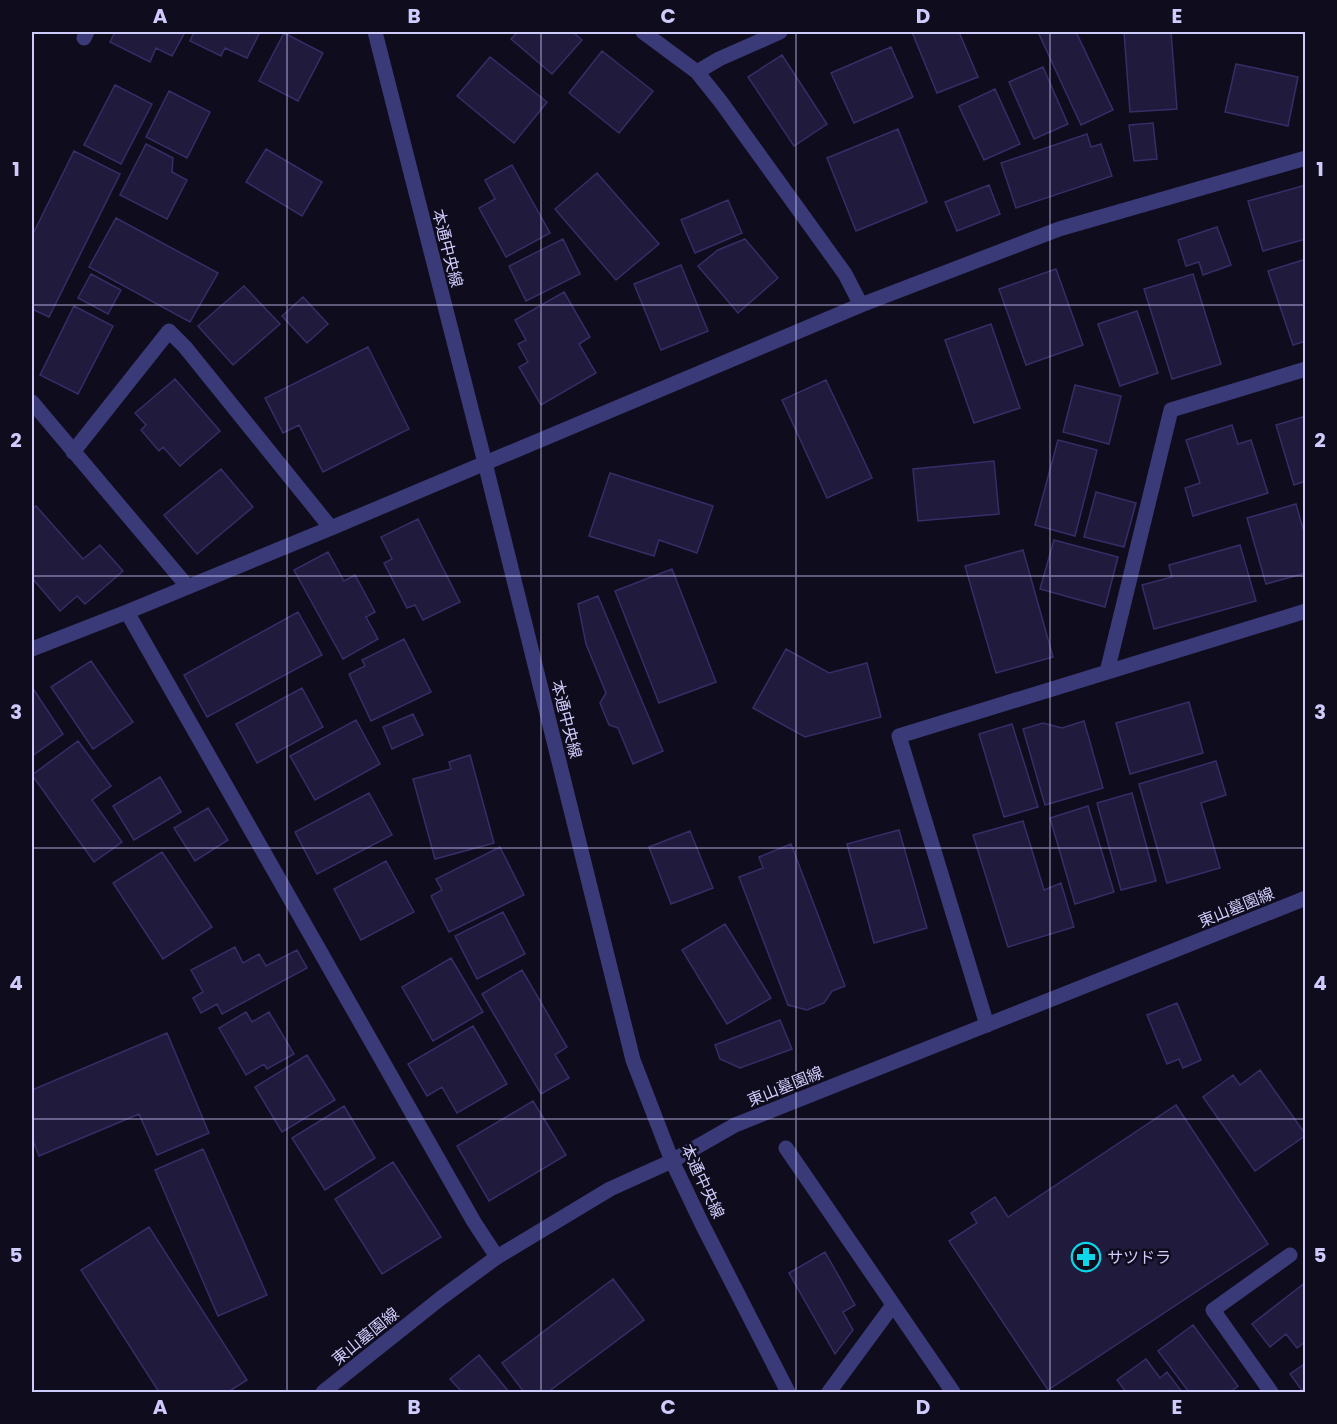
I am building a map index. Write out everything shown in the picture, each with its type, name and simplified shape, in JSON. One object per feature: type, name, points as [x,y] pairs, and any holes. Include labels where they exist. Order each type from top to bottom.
[{"type":"street","name":"本通中央線","points":[[375,32],[633,1060],[672,1161],[788,1392]]},
{"type":"street","points":[[643,32],[697,72],[722,102],[838,264],[861,305]]},
{"type":"street","points":[[697,72],[719,58],[780,32]]},
{"type":"street","points":[[32,649],[331,528],[861,305],[1059,229],[1305,158]]},
{"type":"street","points":[[74,452],[169,331],[185,347],[331,528]]},
{"type":"street","points":[[1107,672],[1171,410],[1305,369]]},
{"type":"street","points":[[32,402],[188,587]]},
{"type":"street","points":[[987,1025],[899,736],[1305,611]]},
{"type":"street","points":[[127,612],[468,1212],[497,1257]]},
{"type":"street","name":"東山墓園線","points":[[324,1392],[441,1298],[497,1257],[610,1189],[672,1161],[735,1125],[1305,898]]},
{"type":"street","points":[[786,1148],[953,1392]]},
{"type":"street","points":[[1271,1392],[1213,1310],[1290,1255]]},
{"type":"street","points":[[829,1392],[893,1305]]},
{"type":"building","points":[[115,32],[185,32],[172,56],[156,48],[150,62],[110,42]]},
{"type":"building","points":[[194,32],[260,32],[247,58],[225,48],[221,56],[190,41]]},
{"type":"building","points":[[518,32],[573,32],[582,40],[552,74],[511,39]]},
{"type":"building","points":[[912,32],[959,32],[978,77],[937,93]]},
{"type":"building","points":[[1038,32],[1076,32],[1113,110],[1081,125]]},
{"type":"building","points":[[1124,32],[1171,32],[1177,109],[1130,112]]},
{"type":"building","points":[[284,33],[323,53],[298,101],[259,81]]},
{"type":"building","points":[[891,47],[913,97],[854,123],[831,73]]},
{"type":"building","points":[[602,51],[653,91],[619,133],[569,93]]},
{"type":"building","points":[[782,55],[827,124],[794,146],[748,77]]},
{"type":"building","points":[[490,57],[547,102],[514,143],[457,96]]},
{"type":"building","points":[[1236,64],[1298,77],[1288,126],[1225,112]]},
{"type":"building","points":[[1043,67],[1068,124],[1034,139],[1009,82]]},
{"type":"building","points":[[115,85],[152,104],[121,164],[84,145]]},
{"type":"building","points":[[995,89],[1020,144],[984,160],[959,106]]},
{"type":"building","points":[[169,91],[210,112],[187,158],[146,137]]},
{"type":"building","points":[[1153,123],[1157,159],[1134,161],[1129,125]]},
{"type":"building","points":[[898,129],[927,202],[856,231],[827,158]]},
{"type":"building","points":[[1087,134],[1091,147],[1101,144],[1112,176],[1016,208],[1001,163]]},
{"type":"building","points":[[146,144],[173,158],[172,172],[187,180],[167,219],[120,195]]},
{"type":"building","points":[[266,149],[322,182],[302,216],[246,182]]},
{"type":"building","points":[[74,151],[120,174],[49,317],[32,309],[32,236]]},
{"type":"building","points":[[512,165],[550,233],[506,257],[479,208],[495,199],[485,180]]},
{"type":"building","points":[[597,173],[659,244],[616,280],[555,209]]},
{"type":"building","points":[[989,185],[1000,214],[957,231],[945,202]]},
{"type":"building","points":[[1306,185],[1306,239],[1263,251],[1248,201]]},
{"type":"building","points":[[728,200],[742,233],[695,253],[681,220]]},
{"type":"building","points":[[116,218],[218,273],[190,322],[89,267]]},
{"type":"building","points":[[1217,227],[1231,265],[1203,275],[1199,262],[1186,266],[1178,240]]},
{"type":"building","points":[[563,239],[580,274],[526,301],[509,266]]},
{"type":"building","points":[[745,239],[778,278],[738,313],[698,266],[718,250]]},
{"type":"building","points":[[1306,259],[1306,341],[1293,345],[1268,271]]},
{"type":"building","points":[[681,265],[708,331],[661,350],[634,284]]},
{"type":"building","points":[[1056,269],[1083,345],[1026,365],[999,289]]},
{"type":"building","points":[[91,274],[121,290],[108,314],[78,298]]},
{"type":"building","points":[[1193,274],[1221,364],[1172,379],[1144,289]]},
{"type":"building","points":[[244,286],[280,324],[233,365],[198,326]]},
{"type":"building","points":[[564,292],[590,337],[579,344],[596,373],[541,405],[519,367],[528,362],[518,344],[526,340],[515,320]]},
{"type":"building","points":[[303,297],[328,324],[307,343],[282,316]]},
{"type":"building","points":[[74,306],[113,326],[78,394],[40,375]]},
{"type":"building","points":[[1137,311],[1158,373],[1120,386],[1098,324]]},
{"type":"building","points":[[991,324],[1020,408],[974,423],[945,340]]},
{"type":"building","points":[[368,347],[409,429],[323,472],[299,425],[283,433],[265,398]]},
{"type":"building","points":[[175,379],[220,431],[180,466],[163,447],[159,451],[141,430],[146,425],[135,413]]},
{"type":"building","points":[[826,380],[872,478],[827,498],[782,400]]},
{"type":"building","points":[[1075,385],[1121,396],[1109,444],[1063,432]]},
{"type":"building","points":[[1306,416],[1306,481],[1294,485],[1276,425]]},
{"type":"building","points":[[1232,425],[1238,444],[1251,440],[1268,493],[1193,516],[1185,488],[1200,483],[1186,440]]},
{"type":"building","points":[[1058,440],[1097,450],[1075,536],[1035,525]]},
{"type":"building","points":[[994,461],[999,514],[918,521],[913,469]]},
{"type":"building","points":[[221,469],[253,507],[197,554],[164,515]]},
{"type":"building","points":[[610,473],[713,506],[697,553],[659,540],[654,556],[589,536]]},
{"type":"building","points":[[1096,492],[1136,503],[1124,547],[1084,537]]},
{"type":"building","points":[[1296,504],[1306,539],[1306,573],[1266,584],[1247,518]]},
{"type":"building","points":[[36,506],[83,559],[100,545],[123,571],[85,604],[77,596],[60,611],[32,578],[32,509]]},
{"type":"building","points":[[418,519],[460,602],[423,620],[415,605],[407,608],[384,563],[392,559],[381,537]]},
{"type":"building","points":[[1054,540],[1118,557],[1105,607],[1040,589]]},
{"type":"building","points":[[1240,545],[1256,601],[1154,629],[1142,585],[1172,577],[1169,565]]},
{"type":"building","points":[[1023,550],[1053,657],[996,673],[965,566]]},
{"type":"building","points":[[328,552],[344,581],[355,575],[375,612],[366,617],[378,639],[343,659],[294,570]]},
{"type":"building","points":[[672,569],[716,682],[659,703],[615,591]]},
{"type":"building","points":[[598,596],[663,751],[633,764],[618,728],[609,725],[600,703],[606,693],[586,644],[578,604]]},
{"type":"building","points":[[298,612],[322,655],[207,717],[184,675]]},
{"type":"building","points":[[404,639],[431,692],[371,721],[349,674],[365,666],[362,660]]},
{"type":"building","points":[[786,649],[829,673],[867,663],[881,717],[805,737],[753,708]]},
{"type":"building","points":[[91,661],[133,722],[93,749],[51,687]]},
{"type":"building","points":[[32,687],[63,734],[32,756]]},
{"type":"building","points":[[302,688],[323,727],[257,763],[236,724]]},
{"type":"building","points":[[1189,702],[1203,753],[1130,774],[1116,723]]},
{"type":"building","points":[[413,714],[423,735],[392,749],[383,727]]},
{"type":"building","points":[[356,720],[380,764],[315,800],[290,756]]},
{"type":"building","points":[[1084,721],[1103,788],[1045,805],[1023,729],[1043,723],[1062,728]]},
{"type":"building","points":[[1012,724],[1038,807],[1004,817],[979,734]]},
{"type":"building","points":[[78,741],[111,786],[92,800],[122,842],[94,862],[32,775]]},
{"type":"building","points":[[470,755],[494,843],[435,859],[413,779],[451,769],[449,762]]},
{"type":"building","points":[[1216,761],[1226,795],[1201,803],[1220,868],[1167,883],[1139,784]]},
{"type":"building","points":[[160,777],[181,812],[134,840],[113,806]]},
{"type":"building","points":[[369,793],[392,835],[317,874],[295,832]]},
{"type":"building","points":[[1132,793],[1156,881],[1121,890],[1097,803]]},
{"type":"building","points":[[1088,806],[1114,892],[1075,904],[1050,818]]},
{"type":"building","points":[[208,808],[228,840],[195,861],[174,828]]},
{"type":"building","points":[[1023,821],[1044,890],[1061,883],[1074,927],[1008,947],[973,835]]},
{"type":"building","points":[[899,830],[927,928],[874,943],[847,844]]},
{"type":"building","points":[[690,831],[713,888],[671,904],[649,847]]},
{"type":"building","points":[[791,844],[845,986],[832,991],[824,1003],[807,1010],[788,1005],[739,877],[763,868],[759,857]]},
{"type":"building","points":[[500,847],[524,895],[449,932],[431,896],[442,890],[436,879]]},
{"type":"building","points":[[162,852],[212,927],[163,959],[113,883]]},
{"type":"building","points":[[386,861],[414,912],[361,940],[334,889]]},
{"type":"building","points":[[503,912],[525,954],[477,979],[455,936]]},
{"type":"building","points":[[725,924],[771,998],[727,1024],[682,950]]},
{"type":"building","points":[[235,947],[243,963],[259,954],[266,966],[297,950],[307,968],[222,1014],[217,1004],[201,1013],[193,998],[203,992],[191,970]]},
{"type":"building","points":[[451,958],[483,1012],[433,1041],[402,987]]},
{"type":"building","points":[[522,970],[567,1047],[555,1055],[569,1078],[541,1094],[482,994]]},
{"type":"building","points":[[1177,1003],[1201,1060],[1183,1068],[1179,1059],[1167,1064],[1147,1015]]},
{"type":"building","points":[[246,1012],[252,1022],[269,1012],[294,1054],[267,1069],[264,1064],[246,1075],[219,1028]]},
{"type":"building","points":[[780,1020],[792,1049],[740,1068],[720,1059],[715,1045]]},
{"type":"building","points":[[473,1026],[507,1084],[457,1113],[442,1087],[427,1096],[408,1064]]},
{"type":"building","points":[[167,1033],[209,1133],[157,1155],[139,1114],[39,1156],[32,1138],[32,1090]]},
{"type":"building","points":[[307,1055],[335,1100],[282,1132],[255,1087]]},
{"type":"building","points":[[1260,1070],[1306,1135],[1255,1171],[1203,1097],[1233,1075],[1240,1085]]},
{"type":"building","points":[[533,1101],[566,1155],[489,1201],[457,1146]]},
{"type":"building","points":[[1176,1105],[1268,1244],[1048,1390],[949,1241],[977,1223],[971,1213],[995,1197],[1008,1217]]},
{"type":"building","points":[[344,1106],[375,1158],[325,1190],[292,1138]]},
{"type":"building","points":[[203,1149],[267,1295],[218,1316],[155,1170]]},
{"type":"building","points":[[393,1162],[441,1237],[382,1274],[335,1199]]},
{"type":"building","points":[[149,1227],[247,1380],[228,1392],[159,1392],[81,1270]]},
{"type":"building","points":[[825,1252],[855,1305],[843,1312],[853,1330],[835,1354],[789,1273]]},
{"type":"building","points":[[613,1279],[644,1320],[548,1392],[524,1392],[502,1363]]},
{"type":"building","points":[[1306,1282],[1306,1341],[1297,1348],[1286,1334],[1270,1347],[1252,1324]]},
{"type":"building","points":[[1193,1325],[1238,1386],[1230,1392],[1189,1392],[1158,1351]]},
{"type":"building","points":[[479,1355],[509,1392],[462,1392],[450,1379]]},
{"type":"building","points":[[1146,1359],[1160,1378],[1167,1372],[1182,1392],[1126,1392],[1117,1380]]},
{"type":"building","points":[[1306,1363],[1306,1392],[1303,1392],[1290,1374]]},
{"type":"place","name":"サツドラ","points":[[1086,1257]]}]
